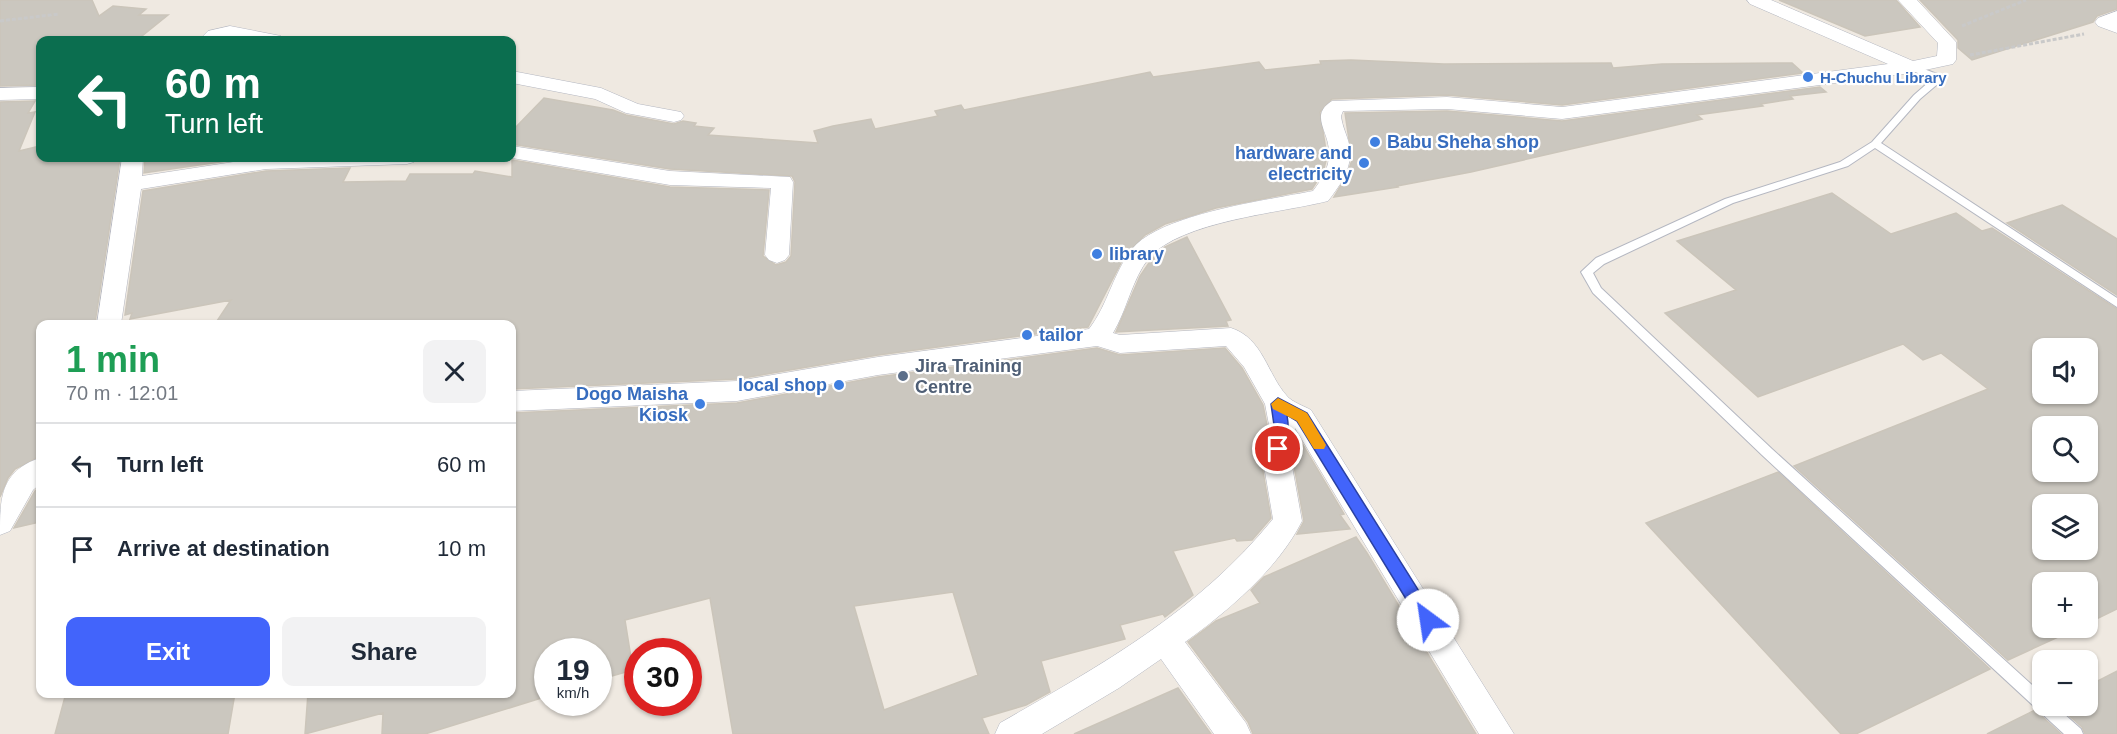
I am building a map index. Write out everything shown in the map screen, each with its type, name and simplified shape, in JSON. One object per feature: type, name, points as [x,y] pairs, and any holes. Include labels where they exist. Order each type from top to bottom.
[{"type":"street","points":[[1756,0],[1911,67]]},
{"type":"street","points":[[1097,336],[1108,324],[1116,300],[1143,251],[1175,230],[1320,196],[1339,168],[1341,150],[1330,117],[1331,110],[1339,105],[1447,103],[1562,113],[1911,67],[1946,60],[1947,42],[1907,0]]},
{"type":"street","points":[[2117,16],[2104,22],[2117,27]]},
{"type":"street","points":[[212,36],[225,31],[252,36]]},
{"type":"street","points":[[516,78],[601,94],[633,109],[674,116]]},
{"type":"street","points":[[0,94],[36,93]]},
{"type":"street","points":[[516,153],[670,178],[782,182],[777,255]]},
{"type":"street","points":[[110,320],[133,162]]},
{"type":"street","points":[[131,184],[266,163],[294,162]]},
{"type":"street","points":[[516,401],[737,391],[878,366],[1097,336],[1120,344],[1231,337],[1254,361],[1278,404],[1282,425],[1278,466],[1288,521],[1258,559],[1203,612],[1108,678],[1024,731]]},
{"type":"street","points":[[1278,404],[1302,417],[1497,734]]},
{"type":"street","points":[[0,523],[23,482],[36,472]]},
{"type":"street","points":[[1164,638],[1234,734]]},
{"type":"lane","points":[[1911,67],[1934,76],[1935,82],[1917,97],[1875,144],[1844,164],[1729,201],[1600,261],[1587,272],[1597,290],[1767,452],[2075,734]]},
{"type":"lane","points":[[1875,144],[2117,303]]},
{"type":"path","points":[[1941,36],[2025,0]]},
{"type":"path","points":[[0,21],[59,14]]},
{"type":"path","points":[[1946,60],[2094,32]]},
{"type":"building","points":[[0,0],[92,0],[99,16],[113,6],[146,9],[139,15],[168,15],[142,36],[36,36],[36,85],[0,86]]},
{"type":"building","points":[[1779,0],[1896,0],[1920,27],[1865,36]]},
{"type":"building","points":[[1920,0],[2117,0],[2117,9],[2097,16],[2093,22],[1972,60],[1958,48],[1958,40]]},
{"type":"building","points":[[1320,61],[1444,64],[1611,63],[1613,68],[1662,64],[1792,63],[1803,73],[1562,105],[1447,95],[1332,99],[1320,112],[1327,157],[1323,172],[1312,189],[1216,208],[1165,224],[1145,235],[1124,257],[1088,327],[878,355],[737,379],[516,389],[516,320],[218,320],[231,300],[130,319],[132,313],[125,315],[143,191],[266,171],[350,168],[343,182],[406,181],[410,174],[473,174],[475,171],[512,177],[512,162],[516,161],[670,187],[769,190],[763,256],[776,265],[786,262],[791,256],[795,182],[792,176],[670,169],[516,145],[516,127],[544,98],[674,124],[683,121],[696,123],[694,126],[714,128],[708,135],[818,143],[814,131],[833,126],[871,119],[875,129],[938,116],[935,111],[961,105],[964,110],[1150,72],[1153,77],[1259,62],[1265,70],[1321,64]]},
{"type":"building","points":[[1820,87],[1826,92],[1790,96],[1793,99],[1761,104],[1763,106],[1697,115],[1702,119],[1471,172],[1334,197],[1347,175],[1352,160],[1345,113],[1447,111],[1562,121]]},
{"type":"building","points":[[35,101],[28,113],[35,112],[19,151],[36,147],[36,162],[119,162],[95,320],[36,320],[36,458],[15,469],[8,478],[0,497],[0,102]]},
{"type":"building","points":[[145,162],[220,162],[144,173]]},
{"type":"building","points":[[1832,193],[1891,234],[1956,213],[1982,231],[1992,228],[2117,309],[2117,609],[2098,618],[2098,572],[2032,572],[2032,638],[2056,638],[2008,660],[1794,466],[1988,389],[1941,353],[1923,360],[1903,344],[1758,397],[1665,313],[1736,290],[1677,241]]},
{"type":"building","points":[[2062,205],[2117,239],[2117,295],[2007,223]]},
{"type":"building","points":[[1187,237],[1231,320],[1226,321],[1228,326],[1116,332],[1140,276],[1151,260],[1165,247]]},
{"type":"building","points":[[1097,348],[1120,355],[1225,348],[1242,368],[1263,405],[1267,425],[1262,466],[1271,518],[1252,540],[1237,541],[1235,538],[1173,551],[1193,595],[1165,617],[1163,614],[1120,625],[1125,639],[1041,661],[1050,692],[1026,705],[982,718],[989,734],[733,734],[710,598],[625,620],[628,638],[624,638],[624,673],[612,676],[612,638],[534,638],[534,700],[425,734],[382,734],[383,713],[305,734],[308,698],[516,698],[516,413],[737,403],[878,377]],"holes":[[[953,592],[978,675],[884,710],[854,606]]]},
{"type":"building","points":[[1297,435],[1344,514],[1340,515],[1350,529],[1297,534],[1304,521],[1294,466]]},
{"type":"building","points":[[1778,472],[1990,669],[1856,734],[1841,734],[1646,523]]},
{"type":"building","points":[[35,491],[36,523],[14,528]]},
{"type":"building","points":[[1356,537],[1476,734],[1253,734],[1248,722],[1188,642],[1216,621],[1260,603],[1251,590],[1264,577]]},
{"type":"building","points":[[2117,671],[2117,734],[2085,734],[2082,727],[2070,716],[2098,716],[2098,681]]},
{"type":"building","points":[[1178,688],[1211,734],[1074,734]]},
{"type":"building","points":[[65,698],[234,698],[228,734],[55,734]]},
{"type":"building","points":[[2032,712],[2032,716],[2042,716],[2061,734],[1987,734]]},
{"type":"slow traffic","points":[[1278,406],[1278,404],[1302,417],[1319,445]]},
{"type":"place","name":"H-Chuchu Library","points":[[1808,77]]},
{"type":"place","name":"Babu Sheha shop","points":[[1375,142]]},
{"type":"place","name":"hardware and electricity","points":[[1364,163]]},
{"type":"place","name":"library","points":[[1097,254]]},
{"type":"place","name":"tailor","points":[[1027,335]]},
{"type":"place","name":"Jira Training Centre","points":[[903,376]]},
{"type":"place","name":"local shop","points":[[839,385]]},
{"type":"place","name":"Dogo Maisha Kiosk","points":[[700,404]]},
{"type":"route","points":[[1278,449],[1282,425],[1278,404],[1302,417],[1428,620]]}]
